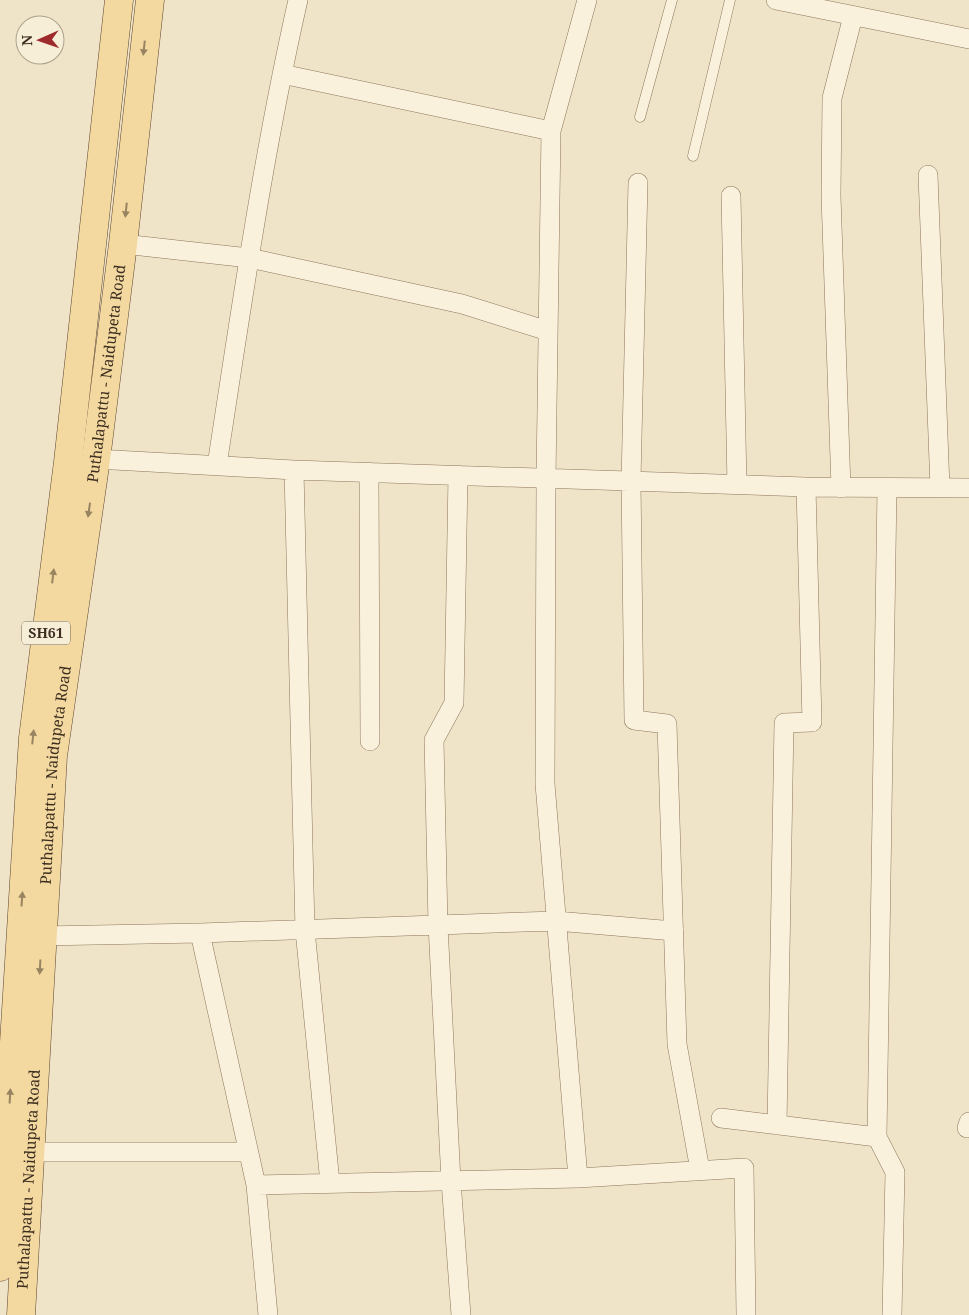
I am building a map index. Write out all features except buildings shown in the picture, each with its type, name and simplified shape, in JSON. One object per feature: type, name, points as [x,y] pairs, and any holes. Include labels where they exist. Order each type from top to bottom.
[{"type":"main road","name":"Puthalapattu - Naidupeta Road","points":[[0,1267],[33,738],[68,462],[119,0]]},
{"type":"main road","name":"Puthalapattu - Naidupeta Road","points":[[21,1315],[52,756],[96,459],[123,244],[150,0]]},
{"type":"street","points":[[217,465],[249,258],[282,74],[298,0]]},
{"type":"street","points":[[578,1178],[545,784],[546,478],[551,131],[587,0]]},
{"type":"street","points":[[776,0],[969,39]]},
{"type":"street","points":[[841,488],[831,196],[832,98],[853,16]]},
{"type":"street","points":[[282,74],[551,131]]},
{"type":"street","points":[[928,176],[940,488]]},
{"type":"street","points":[[638,183],[630,481],[634,720],[667,724],[677,1044],[700,1170]]},
{"type":"street","points":[[731,196],[737,485]]},
{"type":"street","points":[[123,244],[249,258],[462,304],[548,331]]},
{"type":"street","points":[[96,459],[294,470],[737,485],[841,488],[969,488]]},
{"type":"street","points":[[294,470],[305,930],[330,1183]]},
{"type":"street","points":[[369,472],[370,741]]},
{"type":"street","points":[[458,475],[454,703],[434,740],[438,925],[451,1181],[461,1315]]},
{"type":"street","points":[[777,1125],[784,723],[812,722],[806,487]]},
{"type":"street","points":[[887,488],[877,1137],[895,1172],[892,1315]]},
{"type":"street","points":[[42,936],[200,934],[556,921],[674,931]]},
{"type":"street","points":[[200,934],[256,1185],[268,1315]]},
{"type":"street","points":[[721,1118],[877,1137]]},
{"type":"street","points":[[30,1152],[248,1152]]},
{"type":"street","points":[[256,1185],[578,1178],[744,1168],[746,1315]]},
{"type":"lane","points":[[640,117],[672,0]]},
{"type":"lane","points":[[694,156],[730,0]]}]
